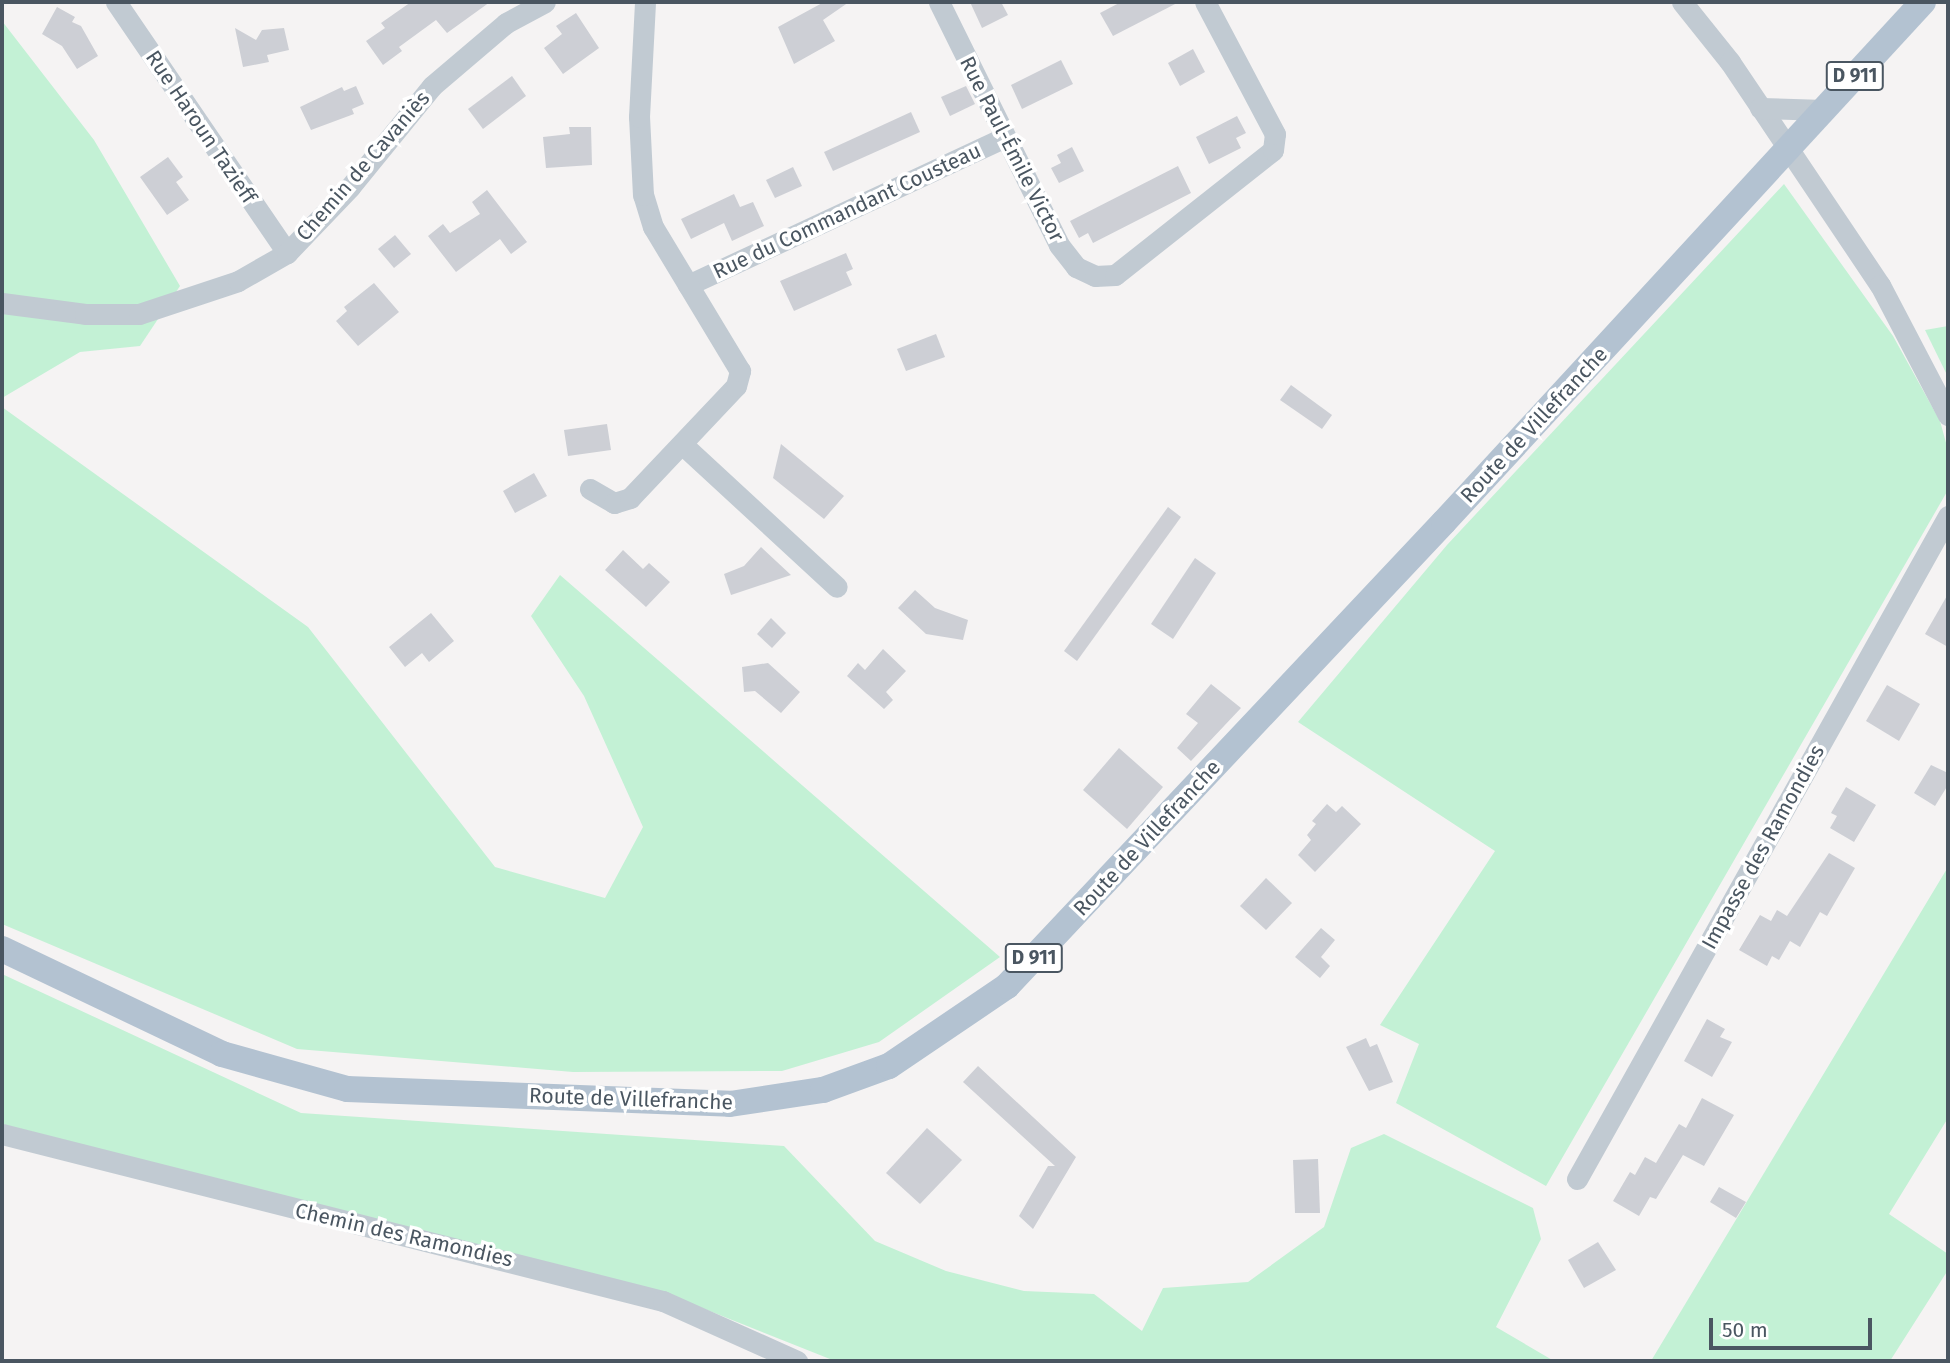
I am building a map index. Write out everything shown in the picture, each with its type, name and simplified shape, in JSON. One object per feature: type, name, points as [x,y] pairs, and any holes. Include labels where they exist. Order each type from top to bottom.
[{"type":"main road","name":"Route de Villefranche","points":[[2,948],[222,1054],[347,1089],[730,1104],[822,1090],[889,1066],[1007,986],[1923,2]]},
{"type":"street","name":"Rue Haroun Tazieff","points":[[116,2],[287,253]]},
{"type":"street","name":"Chemin de Cavaniès","points":[[2,303],[85,314],[139,314],[224,289],[287,253],[350,187],[432,86],[506,23],[545,2]]},
{"type":"street","points":[[590,489],[614,503],[630,498],[736,386],[740,371],[653,227],[643,195],[639,117],[645,2]]},
{"type":"street","name":"Rue Paul-Émile Victor","points":[[939,2],[1059,245],[1076,267],[1095,276],[1115,275],[1273,150],[1275,134],[1205,2]]},
{"type":"street","points":[[1682,2],[1760,108],[1880,285],[1948,415]]},
{"type":"street","points":[[1760,108],[1824,110]]},
{"type":"street","name":"Rue du Commandant Cousteau","points":[[688,285],[1006,137]]},
{"type":"street","points":[[683,445],[837,587]]},
{"type":"street","name":"Impasse des Ramondies","points":[[1577,1179],[1948,516]]},
{"type":"street","name":"Chemin des Ramondies","points":[[2,1134],[663,1301],[797,1361]]},
{"type":"green space","points":[[2,21],[94,140],[180,286],[140,346],[80,352],[2,398]]},
{"type":"green space","points":[[1784,184],[1893,336],[1940,421],[1948,450],[1948,490],[1546,1186],[1396,1103],[1419,1044],[1380,1025],[1495,851],[1298,722],[1447,545]]},
{"type":"green space","points":[[1948,326],[1948,377],[1925,330]]},
{"type":"green space","points":[[2,407],[308,627],[495,867],[605,898],[643,827],[584,696],[531,616],[560,575],[1000,957],[879,1042],[782,1071],[573,1072],[297,1049],[2,924]]},
{"type":"green space","points":[[1948,867],[1948,1118],[1889,1214],[1948,1254],[1948,1270],[1890,1361],[1651,1361]]},
{"type":"green space","points":[[2,974],[301,1113],[784,1146],[875,1241],[946,1271],[1024,1291],[1094,1294],[1142,1331],[1163,1288],[1248,1282],[1324,1227],[1351,1148],[1384,1134],[1533,1208],[1541,1239],[1496,1327],[1554,1361],[835,1361],[677,1298],[2,1124]]},
{"type":"building","points":[[411,2],[490,2],[447,33],[436,20],[399,47],[402,51],[383,65],[366,41],[385,28],[381,23]]},
{"type":"building","points":[[824,2],[849,2],[823,20],[835,41],[794,64],[778,27]]},
{"type":"building","points":[[970,2],[1001,2],[1008,15],[982,28]]},
{"type":"building","points":[[1121,2],[1179,2],[1113,36],[1100,13]]},
{"type":"building","points":[[57,7],[75,17],[72,22],[81,26],[98,56],[77,69],[62,46],[42,34]]},
{"type":"building","points":[[576,13],[599,48],[563,74],[544,48],[562,34],[556,26]]},
{"type":"building","points":[[235,28],[256,40],[262,30],[284,28],[289,50],[267,55],[269,62],[243,67]]},
{"type":"building","points":[[1193,49],[1205,72],[1180,86],[1168,63]]},
{"type":"building","points":[[1061,60],[1073,84],[1022,109],[1011,85]]},
{"type":"building","points":[[512,76],[526,96],[483,129],[468,109]]},
{"type":"building","points":[[356,86],[364,104],[352,109],[354,114],[311,130],[300,107],[342,87],[344,91]]},
{"type":"building","points":[[966,86],[975,104],[950,116],[941,97]]},
{"type":"building","points":[[911,112],[920,132],[833,171],[824,152]]},
{"type":"building","points":[[1237,116],[1246,133],[1236,138],[1241,148],[1209,164],[1196,137]]},
{"type":"building","points":[[569,127],[591,127],[592,165],[546,168],[543,137],[570,134]]},
{"type":"building","points":[[1072,147],[1084,171],[1059,183],[1051,168],[1061,163],[1057,155]]},
{"type":"building","points":[[168,157],[183,177],[176,182],[189,200],[167,215],[140,177]]},
{"type":"building","points":[[1178,166],[1191,193],[1093,243],[1088,233],[1079,238],[1070,221]]},
{"type":"building","points":[[793,167],[802,186],[775,198],[766,180]]},
{"type":"building","points":[[487,190],[527,242],[511,254],[500,239],[456,272],[428,236],[443,224],[450,233],[480,214],[472,202]]},
{"type":"building","points":[[734,194],[740,207],[753,202],[764,226],[732,241],[724,223],[691,239],[681,219]]},
{"type":"building","points":[[395,235],[411,254],[394,268],[378,249]]},
{"type":"building","points":[[846,253],[853,269],[846,272],[852,285],[794,311],[780,281]]},
{"type":"building","points":[[374,283],[399,312],[358,346],[336,321],[347,311],[344,307]]},
{"type":"building","points":[[936,334],[945,357],[906,371],[897,349]]},
{"type":"building","points":[[1291,385],[1332,415],[1322,429],[1280,400]]},
{"type":"building","points":[[607,424],[611,450],[568,456],[564,430]]},
{"type":"building","points":[[781,444],[844,496],[824,519],[773,478]]},
{"type":"building","points":[[534,473],[547,496],[515,513],[503,491]]},
{"type":"building","points":[[1168,507],[1181,517],[1077,661],[1064,651]]},
{"type":"building","points":[[761,547],[791,575],[731,595],[724,574],[744,566]]},
{"type":"building","points":[[623,550],[643,569],[649,563],[670,582],[646,607],[605,570]]},
{"type":"building","points":[[1195,558],[1216,573],[1173,639],[1151,624]]},
{"type":"building","points":[[915,590],[935,608],[968,620],[963,640],[926,634],[898,608]]},
{"type":"building","points":[[1948,594],[1948,647],[1925,634]]},
{"type":"building","points":[[431,613],[454,641],[429,662],[422,653],[405,667],[389,647]]},
{"type":"building","points":[[771,618],[786,633],[772,648],[757,634]]},
{"type":"building","points":[[883,649],[906,671],[886,692],[893,700],[884,709],[847,676],[858,663],[865,670]]},
{"type":"building","points":[[768,663],[800,692],[781,713],[755,691],[744,692],[742,667]]},
{"type":"building","points":[[1211,684],[1241,708],[1191,761],[1177,748],[1198,723],[1186,714]]},
{"type":"building","points":[[1887,685],[1920,704],[1899,741],[1866,721]]},
{"type":"building","points":[[1119,748],[1163,787],[1127,829],[1083,790]]},
{"type":"building","points":[[1931,765],[1948,773],[1948,785],[1935,806],[1914,793]]},
{"type":"building","points":[[1846,787],[1876,805],[1854,842],[1830,828],[1837,816],[1831,813]]},
{"type":"building","points":[[1327,804],[1336,812],[1342,806],[1361,824],[1315,872],[1298,855],[1311,840],[1307,835],[1316,824],[1312,821]]},
{"type":"building","points":[[1829,853],[1855,868],[1827,916],[1820,912],[1800,947],[1790,941],[1779,960],[1772,956],[1767,966],[1739,950],[1760,915],[1771,921],[1777,910],[1787,916]]},
{"type":"building","points":[[1266,878],[1292,903],[1266,930],[1240,906]]},
{"type":"building","points":[[1321,928],[1335,940],[1321,957],[1330,966],[1320,978],[1295,957]]},
{"type":"building","points":[[1707,1019],[1725,1029],[1720,1037],[1732,1042],[1712,1077],[1684,1061]]},
{"type":"building","points":[[1366,1038],[1370,1047],[1377,1044],[1393,1082],[1369,1091],[1346,1047]]},
{"type":"building","points":[[978,1066],[1076,1157],[1033,1229],[1019,1216],[1048,1166],[1055,1166],[963,1082]]},
{"type":"building","points":[[1702,1098],[1734,1115],[1704,1166],[1683,1155],[1656,1199],[1650,1197],[1639,1216],[1613,1201],[1630,1172],[1635,1175],[1645,1157],[1656,1163],[1679,1124],[1686,1128]]},
{"type":"building","points":[[927,1128],[962,1160],[920,1204],[886,1173]]},
{"type":"building","points":[[1318,1159],[1320,1213],[1295,1213],[1293,1160]]},
{"type":"building","points":[[1719,1187],[1746,1202],[1736,1218],[1710,1202]]},
{"type":"building","points":[[1598,1242],[1616,1270],[1584,1288],[1568,1260]]}]
